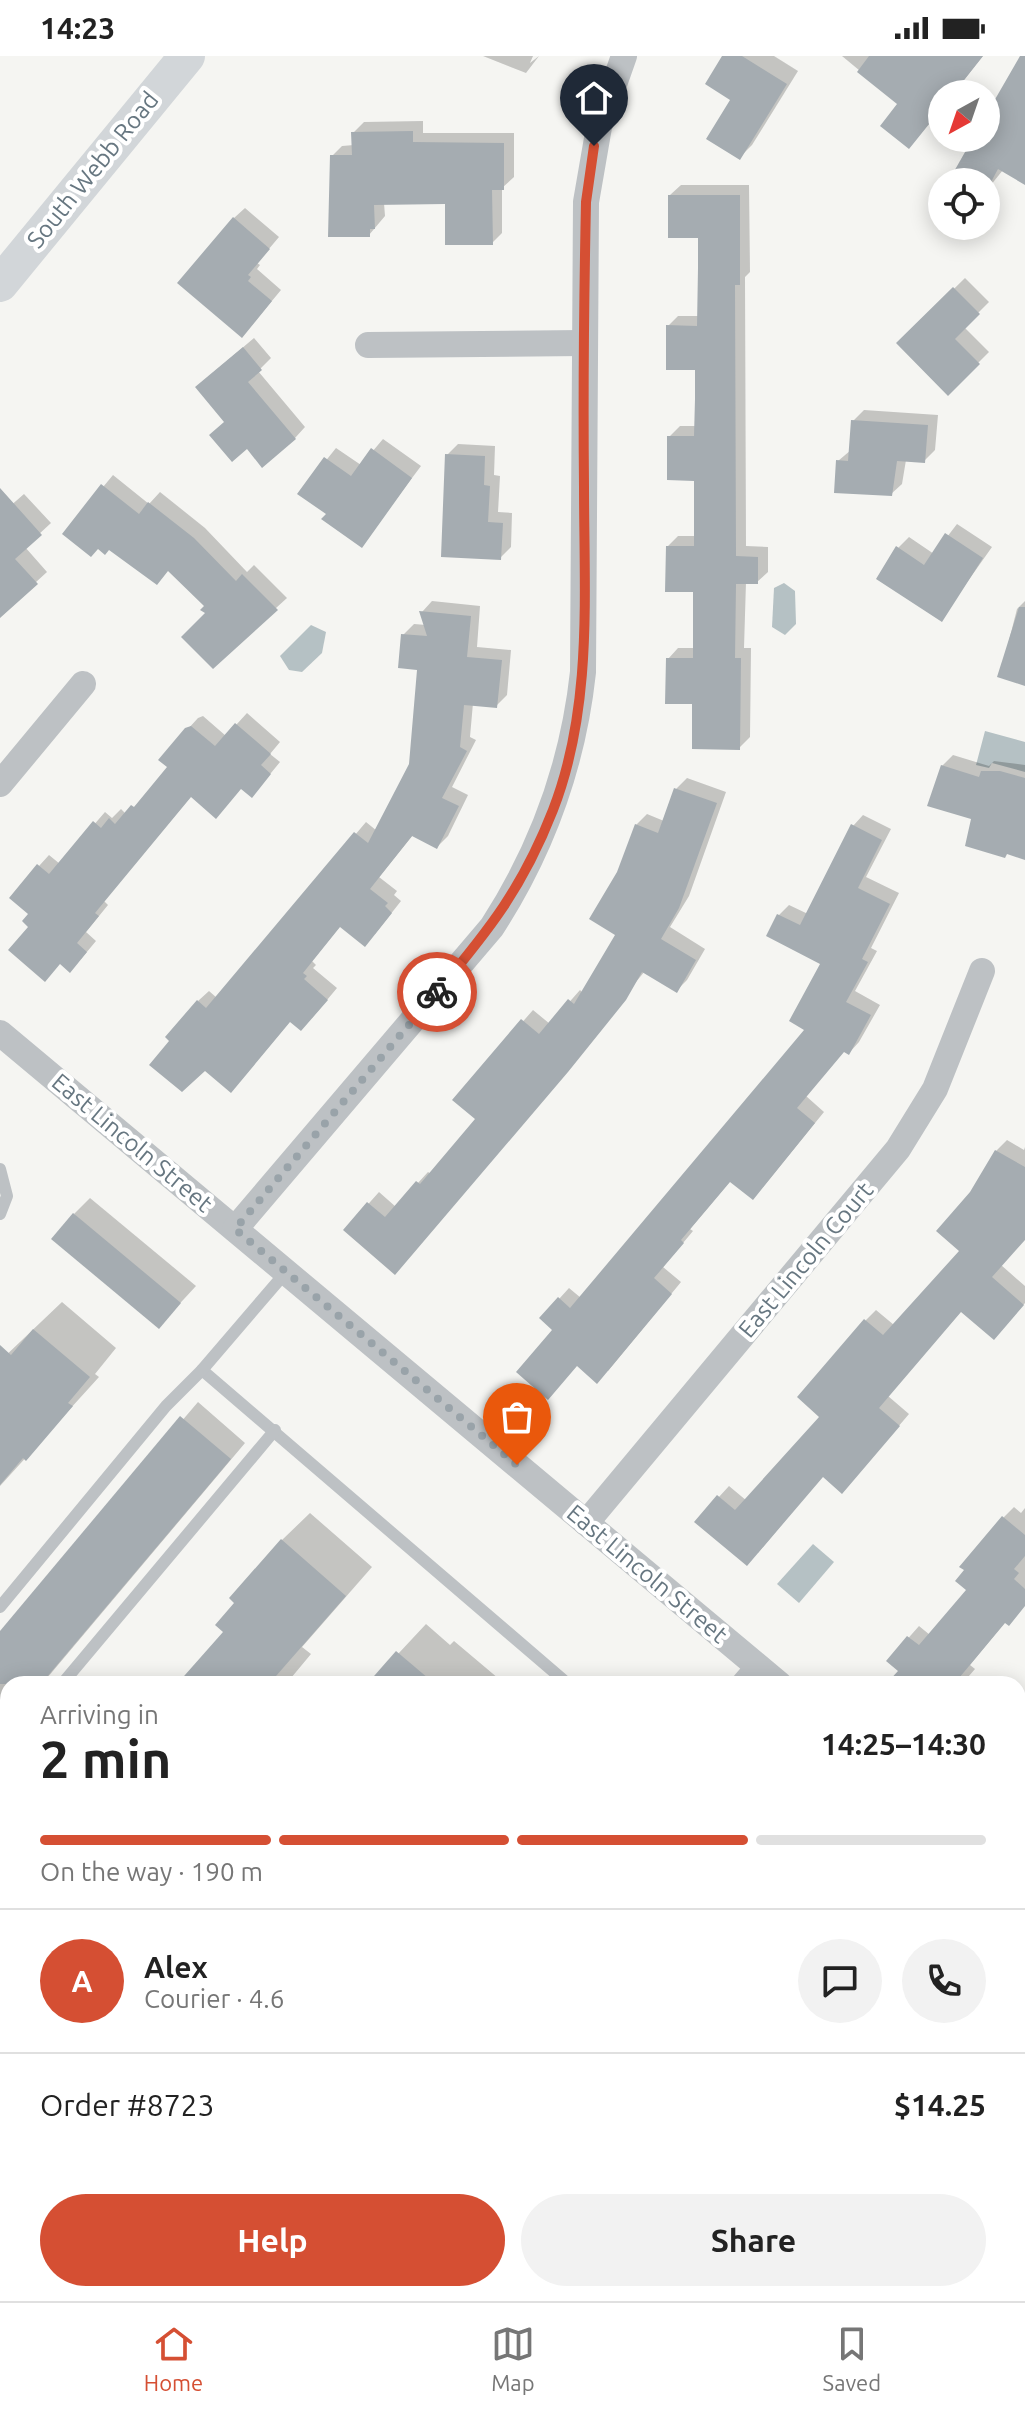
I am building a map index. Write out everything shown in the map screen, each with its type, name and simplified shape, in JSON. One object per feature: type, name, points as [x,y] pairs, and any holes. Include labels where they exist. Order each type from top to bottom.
[{"type":"main road","name":"South Webb Road","points":[[0,284],[187,56]]},
{"type":"street","points":[[235,1229],[492,927],[516,889],[554,808],[574,735],[583,672],[583,343],[590,164],[606,103],[624,56]]},
{"type":"street","points":[[368,345],[583,343]]},
{"type":"street","points":[[0,784],[83,684]]},
{"type":"street","name":"East Lincoln Court","points":[[586,1523],[898,1149],[935,1089],[982,971]]},
{"type":"street","name":"East Lincoln Street","points":[[0,1033],[769,1676]]},
{"type":"lane","points":[[0,1169],[7,1196],[0,1214]]},
{"type":"lane","points":[[0,1607],[166,1406],[202,1370],[286,1272]]},
{"type":"lane","points":[[202,1370],[559,1676]]},
{"type":"lane","points":[[69,1676],[275,1430]]},
{"type":"lane","points":[[742,1676],[753,1663]]},
{"type":"shaded area","points":[[784,583],[795,591],[796,624],[785,635],[772,627],[774,588]]},
{"type":"shaded area","points":[[311,625],[326,632],[322,653],[302,672],[289,670],[280,656]]},
{"type":"shaded area","points":[[985,731],[1025,742],[1025,772],[992,763],[989,768],[976,765]]},
{"type":"shaded area","points":[[813,1544],[834,1562],[799,1603],[777,1584]]},
{"type":"building","points":[[722,56],[742,56],[787,84],[740,160],[706,139],[730,100],[705,84]]},
{"type":"building","points":[[869,56],[983,56],[964,80],[928,80],[928,125],[909,149],[880,126],[897,104],[857,72]]},
{"type":"building","points":[[1020,56],[1025,56],[1025,185],[1000,168],[956,168],[965,152],[1000,152],[1000,91]]},
{"type":"building","points":[[413,131],[413,142],[504,143],[504,190],[492,190],[493,245],[445,245],[445,204],[374,205],[375,229],[370,229],[370,237],[328,237],[330,155],[352,155],[351,132]]},
{"type":"building","points":[[668,195],[740,195],[740,285],[735,285],[736,556],[758,557],[758,584],[736,584],[735,658],[741,658],[740,750],[692,749],[692,704],[665,704],[666,658],[693,658],[693,592],[665,592],[666,546],[694,546],[694,481],[667,480],[667,436],[694,436],[695,399],[695,370],[666,370],[666,325],[697,326],[698,268],[698,238],[668,238]]},
{"type":"building","points":[[233,217],[270,249],[248,275],[251,277],[248,281],[272,301],[242,338],[177,283]]},
{"type":"building","points":[[953,287],[980,314],[955,339],[980,364],[948,396],[896,343]]},
{"type":"building","points":[[243,347],[262,370],[248,382],[296,439],[262,468],[247,449],[232,462],[209,435],[224,422],[195,387]]},
{"type":"building","points":[[851,420],[928,425],[925,463],[897,461],[892,496],[834,493],[836,460],[848,461]]},
{"type":"building","points":[[371,448],[412,478],[362,548],[321,519],[326,514],[297,494],[324,457],[351,476]]},
{"type":"building","points":[[445,454],[485,456],[484,485],[490,486],[488,522],[503,523],[501,560],[441,557]]},
{"type":"building","points":[[101,484],[139,514],[148,502],[194,538],[236,581],[242,574],[278,610],[213,669],[181,637],[205,613],[200,610],[204,606],[168,571],[157,585],[109,550],[105,555],[98,549],[91,557],[62,534]]},
{"type":"building","points":[[0,488],[42,535],[15,559],[38,584],[0,618]]},
{"type":"building","points":[[945,533],[983,558],[942,622],[876,579],[896,546],[924,565]]},
{"type":"building","points":[[1019,607],[1025,607],[1025,686],[997,677]]},
{"type":"building","points":[[419,611],[471,616],[467,657],[502,660],[497,708],[464,705],[460,747],[467,751],[442,798],[459,806],[437,849],[412,836],[370,889],[388,903],[385,906],[392,913],[365,947],[340,927],[303,973],[307,976],[304,979],[328,1000],[301,1031],[290,1022],[231,1093],[205,1071],[182,1092],[149,1065],[169,1041],[165,1037],[197,1000],[206,1008],[354,832],[368,843],[409,764],[417,670],[398,668],[401,634],[427,636]]},
{"type":"building","points":[[235,723],[271,754],[261,765],[271,774],[252,798],[241,789],[216,819],[191,797],[95,913],[99,916],[77,943],[87,952],[70,973],[60,964],[45,982],[8,950],[28,927],[22,921],[28,914],[9,898],[37,864],[49,874],[93,821],[101,828],[109,818],[115,824],[131,805],[134,807],[167,767],[158,760],[185,728],[191,726],[215,746]]},
{"type":"building","points":[[941,765],[979,777],[981,771],[1000,771],[1025,778],[1025,860],[1007,854],[1005,858],[965,846],[971,819],[927,806]]},
{"type":"building","points":[[674,788],[717,803],[679,908],[661,939],[696,960],[677,993],[642,972],[626,1000],[568,1072],[395,1275],[343,1230],[367,1202],[385,1217],[416,1181],[420,1184],[475,1119],[452,1100],[521,1019],[539,1034],[568,999],[574,1004],[615,935],[589,919],[617,872],[635,824],[658,833]]},
{"type":"building","points":[[851,824],[882,840],[858,888],[890,904],[862,959],[868,962],[846,1002],[871,1015],[849,1055],[844,1052],[797,1108],[815,1123],[753,1200],[730,1182],[681,1240],[684,1243],[654,1278],[672,1294],[597,1384],[577,1366],[548,1400],[516,1372],[552,1330],[539,1318],[558,1297],[570,1308],[804,1030],[789,1021],[820,964],[766,936],[777,914],[800,925]]},
{"type":"building","points":[[995,1150],[1025,1167],[1025,1240],[992,1277],[1024,1305],[994,1340],[961,1312],[879,1408],[900,1426],[842,1494],[823,1477],[747,1566],[694,1522],[717,1495],[735,1510],[819,1417],[797,1397],[864,1319],[883,1335],[959,1251],[936,1231],[970,1192]]},
{"type":"building","points":[[73,1213],[181,1303],[159,1329],[51,1239]]},
{"type":"building","points":[[33,1329],[90,1377],[68,1403],[73,1406],[26,1461],[23,1458],[0,1485],[0,1345],[11,1355]]},
{"type":"building","points":[[180,1416],[231,1459],[48,1676],[0,1676],[0,1631]]},
{"type":"building","points":[[1002,1516],[1025,1535],[1025,1556],[1014,1569],[1019,1573],[1014,1579],[1025,1589],[1025,1606],[1009,1626],[1005,1623],[961,1676],[893,1676],[898,1671],[886,1661],[907,1636],[919,1645],[966,1590],[955,1581],[964,1570],[959,1567]]},
{"type":"building","points":[[281,1539],[346,1596],[276,1676],[184,1676],[223,1632],[215,1625],[234,1603],[229,1598]]},
{"type":"building","points":[[396,1651],[426,1676],[374,1676]]},
{"type":"way so far","points":[[437,992],[235,1229],[517,1465]]},
{"type":"route","points":[[437,992],[492,927],[516,889],[554,808],[577,721],[584,647],[586,202],[594,146]]}]
